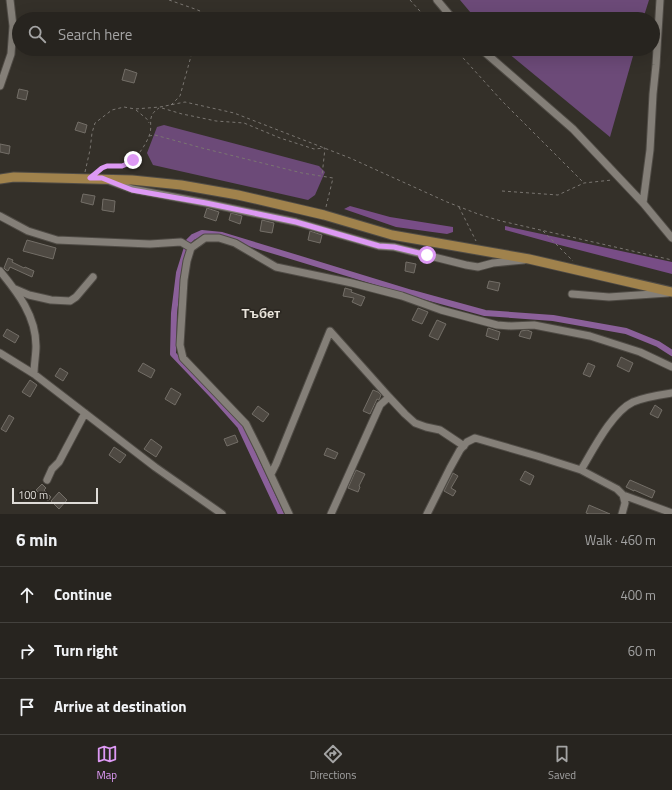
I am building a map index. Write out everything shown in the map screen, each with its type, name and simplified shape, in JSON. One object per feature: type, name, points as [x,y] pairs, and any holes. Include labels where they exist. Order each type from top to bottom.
[{"type":"main road","points":[[0,179],[14,177],[102,178],[181,185],[238,195],[324,215],[392,235],[529,260],[672,292]]},
{"type":"street","points":[[10,0],[12,17]]},
{"type":"street","points":[[437,0],[447,12]]},
{"type":"street","points":[[659,12],[660,0]]},
{"type":"street","points":[[0,86],[11,54],[12,40]]},
{"type":"street","points":[[489,56],[573,129],[643,203],[672,238]]},
{"type":"street","points":[[643,203],[650,150],[657,56]]},
{"type":"street","points":[[102,178],[132,190],[213,204],[296,222],[379,246],[394,247],[466,265],[478,267],[494,263],[529,260]]},
{"type":"street","points":[[0,216],[28,231],[57,240],[150,244],[180,242],[191,248]]},
{"type":"street","points":[[289,514],[246,424],[182,358],[180,345],[186,261],[191,248],[206,238],[219,238],[235,244],[276,267],[352,283],[402,296],[441,310],[497,325],[534,325],[590,336],[640,352],[672,367]]},
{"type":"street","points":[[0,271],[15,289],[32,319],[36,345],[34,374]]},
{"type":"street","points":[[15,289],[29,295],[70,302],[93,277]]},
{"type":"street","points":[[572,294],[609,297],[672,292]]},
{"type":"street","points":[[271,474],[330,331],[388,397],[415,423],[440,430],[464,446]]},
{"type":"street","points":[[0,353],[34,374],[155,467],[222,514]]},
{"type":"street","points":[[581,470],[610,423],[621,411],[632,403],[644,398],[672,393]]},
{"type":"street","points":[[332,514],[380,405],[388,397]]},
{"type":"street","points":[[47,480],[52,469],[59,462],[85,413]]},
{"type":"street","points":[[427,514],[460,450],[468,442],[475,438],[581,470],[617,489],[623,495],[672,513]]},
{"type":"street","points":[[622,514],[625,503],[623,495]]},
{"type":"path","points":[[169,0],[200,12]]},
{"type":"path","points":[[410,0],[421,12]]},
{"type":"path","points":[[171,105],[180,96],[191,56]]},
{"type":"path","points":[[460,56],[502,101],[584,183]]},
{"type":"path","points":[[87,178],[92,133],[95,123],[112,110],[124,107],[135,109],[160,107],[185,102],[234,113],[379,170],[459,207],[478,214],[501,221],[672,260]]},
{"type":"path","points":[[87,178],[107,166],[122,166],[133,160],[144,146],[149,136],[151,131],[151,117],[154,111],[160,107],[182,114],[216,121],[244,123],[314,149],[325,148]]},
{"type":"path","points":[[135,109],[148,120],[150,124]]},
{"type":"path","points":[[149,136],[155,135],[302,173],[333,178],[324,215]]},
{"type":"path","points":[[322,176],[325,148]]},
{"type":"path","points":[[502,191],[558,195],[584,183],[620,180]]},
{"type":"path","points":[[459,207],[481,251]]},
{"type":"path","points":[[543,230],[573,262]]},
{"type":"shaded area","points":[[460,0],[649,0],[645,12],[470,12]]},
{"type":"shaded area","points":[[512,56],[633,56],[610,137]]},
{"type":"shaded area","points":[[164,125],[319,166],[325,172],[315,195],[308,200],[153,165],[147,153],[157,127]]},
{"type":"shaded area","points":[[350,206],[390,217],[453,227],[453,232],[447,234],[396,227],[344,209]]},
{"type":"shaded area","points":[[505,226],[672,262],[672,274],[505,230]]},
{"type":"building","points":[[125,69],[137,73],[134,83],[122,80]]},
{"type":"building","points":[[19,89],[28,91],[26,100],[17,98]]},
{"type":"building","points":[[78,122],[87,125],[85,133],[75,130]]},
{"type":"building","points":[[0,144],[10,146],[9,154],[0,152]]},
{"type":"building","points":[[83,194],[95,196],[93,205],[81,202]]},
{"type":"building","points":[[103,199],[115,201],[114,212],[102,210]]},
{"type":"building","points":[[207,208],[219,212],[216,221],[204,217]]},
{"type":"building","points":[[231,213],[242,216],[240,224],[229,220]]},
{"type":"building","points":[[262,220],[274,223],[272,233],[260,231]]},
{"type":"building","points":[[310,231],[322,235],[320,243],[308,240]]},
{"type":"building","points":[[27,240],[56,248],[53,259],[23,251]]},
{"type":"building","points":[[8,258],[13,260],[12,262],[24,268],[25,267],[34,271],[32,277],[10,267],[8,271],[6,270],[4,268]]},
{"type":"building","points":[[406,262],[416,264],[414,273],[405,271]]},
{"type":"building","points":[[489,281],[500,283],[498,291],[487,288]]},
{"type":"building","points":[[345,288],[365,297],[361,306],[352,302],[354,298],[343,296]]},
{"type":"building","points":[[418,308],[428,312],[422,324],[412,320]]},
{"type":"building","points":[[437,320],[446,324],[438,340],[429,336]]},
{"type":"building","points":[[488,328],[500,332],[498,340],[486,336]]},
{"type":"building","points":[[7,329],[19,336],[15,343],[3,336]]},
{"type":"building","points":[[527,330],[532,332],[530,339],[519,336],[521,331]]},
{"type":"building","points":[[621,357],[633,363],[629,372],[617,366]]},
{"type":"building","points":[[143,363],[155,370],[151,378],[138,371]]},
{"type":"building","points":[[588,363],[595,366],[590,377],[583,374]]},
{"type":"building","points":[[60,368],[68,373],[63,381],[55,376]]},
{"type":"building","points":[[30,380],[37,385],[30,397],[22,392]]},
{"type":"building","points":[[171,388],[181,394],[175,405],[165,399]]},
{"type":"building","points":[[373,390],[381,395],[379,400],[377,399],[370,414],[363,411]]},
{"type":"building","points":[[655,405],[662,410],[658,418],[650,414]]},
{"type":"building","points":[[258,406],[269,414],[263,422],[252,414]]},
{"type":"building","points":[[9,415],[14,418],[6,432],[1,429]]},
{"type":"building","points":[[235,435],[238,442],[227,446],[224,439]]},
{"type":"building","points":[[151,439],[162,447],[156,457],[144,449]]},
{"type":"building","points":[[114,447],[126,455],[120,463],[109,455]]},
{"type":"building","points":[[327,448],[338,453],[335,459],[324,455]]},
{"type":"building","points":[[356,470],[365,474],[359,486],[358,492],[348,488]]},
{"type":"building","points":[[525,471],[534,476],[530,485],[520,480]]},
{"type":"building","points":[[453,473],[458,476],[451,488],[456,491],[453,496],[444,491]]},
{"type":"building","points":[[630,480],[655,491],[652,498],[626,487]]},
{"type":"building","points":[[42,484],[46,488],[44,490],[51,497],[48,501],[36,490]]},
{"type":"building","points":[[59,492],[67,500],[59,509],[51,501]]},
{"type":"building","points":[[589,505],[610,514],[586,513]]},
{"type":"waterway","points":[[281,514],[240,426],[173,354],[174,313],[179,273],[189,241],[193,237],[202,233],[222,235],[412,293],[485,313],[553,318],[626,331],[658,344],[672,353]]},
{"type":"district","name":"Тъбет","points":[[261,313]]},
{"type":"route","points":[[133,160],[122,166],[107,166],[102,168],[90,178],[102,178],[132,190],[254,212],[296,222],[379,246],[394,247],[427,255]]}]
